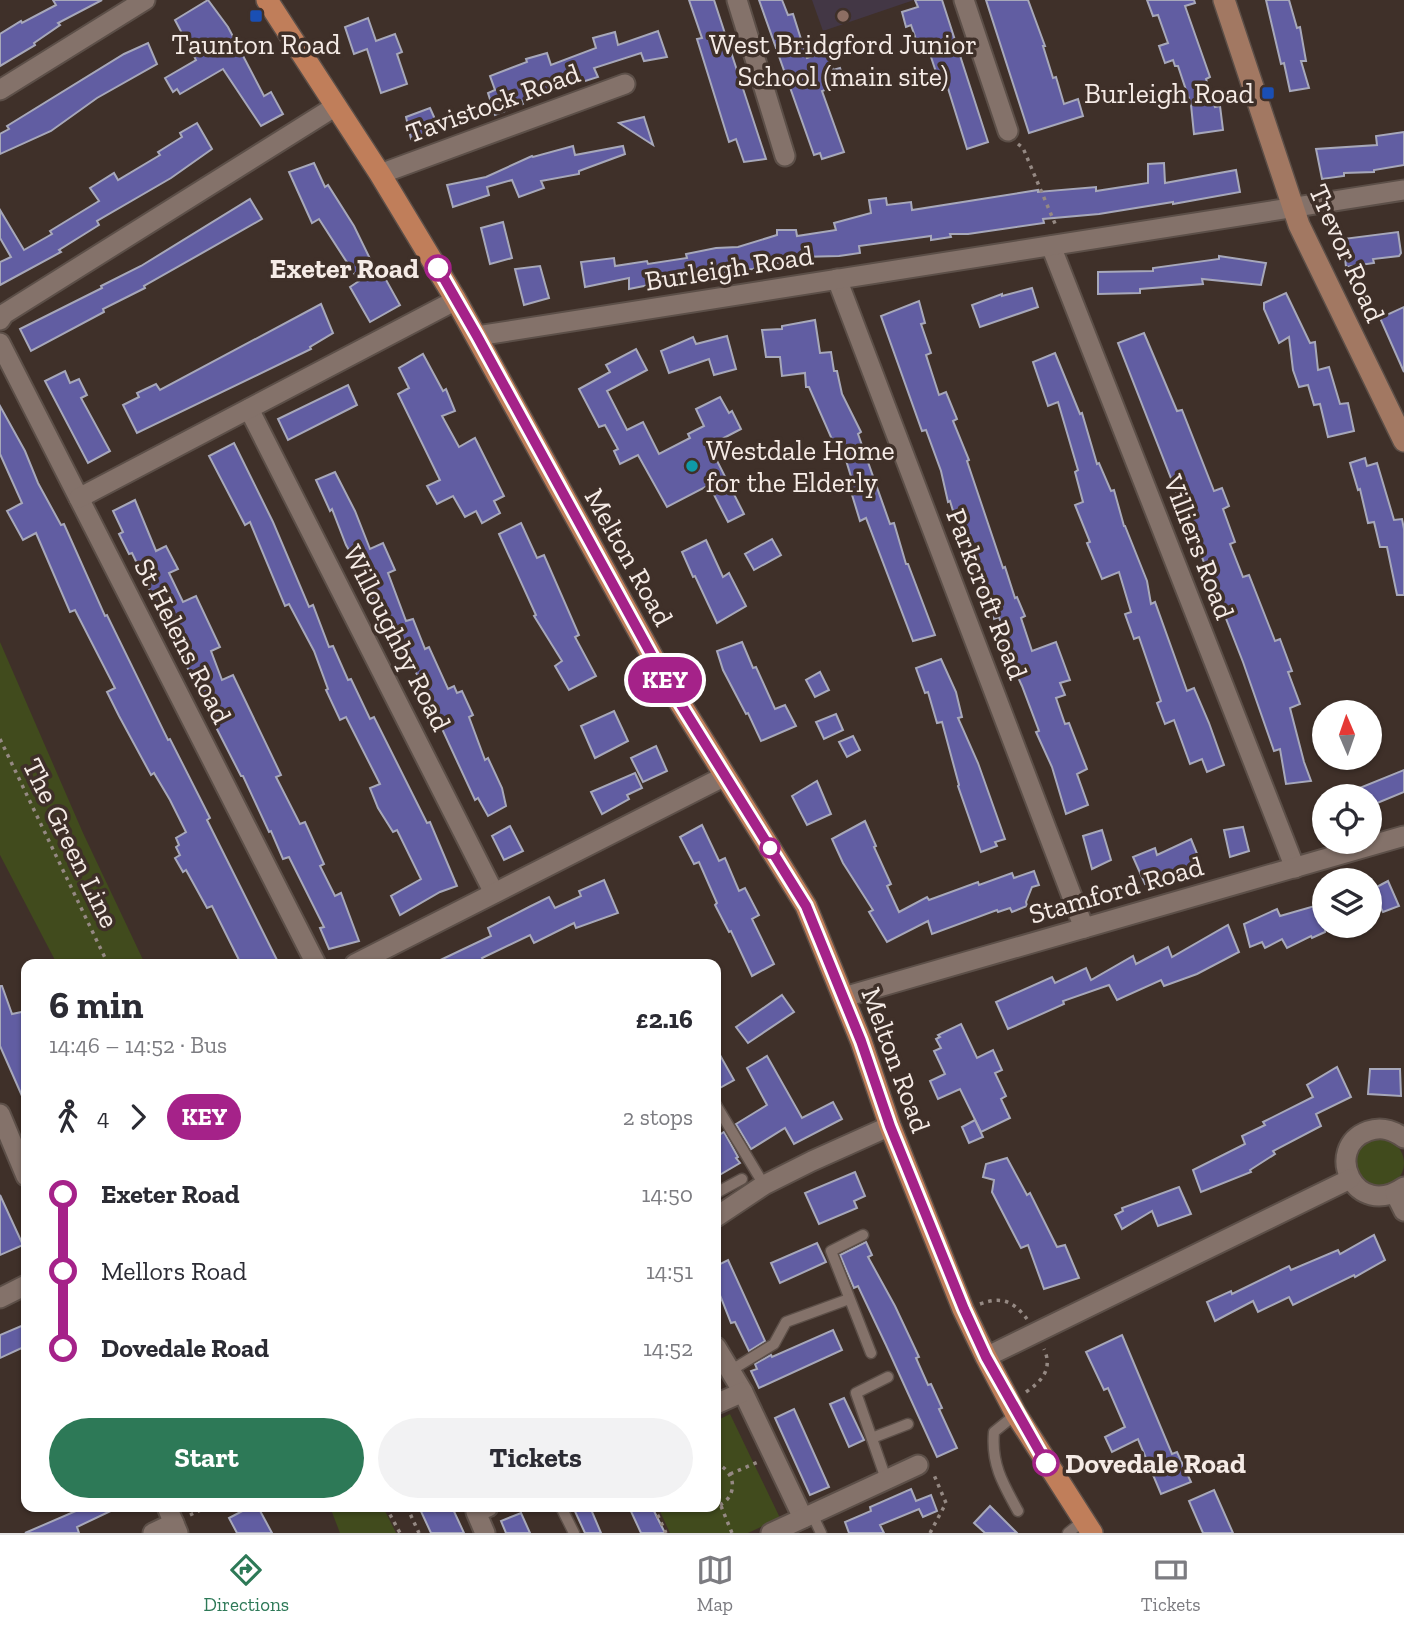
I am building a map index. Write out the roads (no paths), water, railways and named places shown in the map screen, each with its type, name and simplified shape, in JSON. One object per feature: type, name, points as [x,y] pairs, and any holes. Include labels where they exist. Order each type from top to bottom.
[{"type":"main road","name":"Melton Road","points":[[267,0],[380,174],[456,300],[650,654],[806,906],[844,997],[890,1126],[964,1309],[1016,1414],[1081,1529]]},
{"type":"street","points":[[0,90],[145,0]]},
{"type":"street","points":[[737,0],[785,156]]},
{"type":"street","points":[[964,0],[1008,131]]},
{"type":"street","name":"Trevor Road","points":[[1224,0],[1293,208],[1404,441]]},
{"type":"street","name":"Tavistock Road","points":[[380,174],[625,84]]},
{"type":"street","points":[[0,320],[4,314],[336,106]]},
{"type":"street","name":"Burleigh Road","points":[[477,336],[1404,190]]},
{"type":"street","name":"Villiers Road","points":[[1056,245],[1295,868]]},
{"type":"street","name":"Parkcroft Road","points":[[837,279],[1084,928]]},
{"type":"street","points":[[79,498],[456,300]]},
{"type":"street","name":"St Helens Road","points":[[0,343],[313,959]]},
{"type":"street","name":"Willoughby Road","points":[[249,409],[494,893]]},
{"type":"street","points":[[365,959],[725,776]]},
{"type":"street","name":"Stamford Road","points":[[844,997],[1404,836]]},
{"type":"street","points":[[0,1114],[21,1164]]},
{"type":"street","points":[[721,1214],[764,1185],[890,1126]]},
{"type":"street","points":[[1404,1138],[1385,1128],[1375,1128],[1356,1138],[1346,1157],[1350,1178],[1356,1187],[1374,1196],[1400,1190],[1404,1211]]},
{"type":"street","points":[[986,1357],[1350,1178]]},
{"type":"street","points":[[0,1298],[21,1288]]},
{"type":"street","points":[[721,1356],[743,1392],[773,1456],[807,1516]]},
{"type":"street","points":[[721,1402],[743,1392]]},
{"type":"street","points":[[771,1533],[918,1465]]},
{"type":"street","points":[[480,1512],[485,1533]]},
{"type":"street","points":[[153,1533],[173,1521]]},
{"type":"lane","points":[[721,1113],[764,1185]]},
{"type":"lane","points":[[721,1190],[742,1179]]},
{"type":"lane","points":[[863,1235],[831,1251],[871,1353]]},
{"type":"lane","points":[[730,1371],[774,1344],[786,1322],[849,1298]]},
{"type":"lane","points":[[886,1479],[856,1393],[888,1377]]},
{"type":"lane","points":[[1016,1414],[994,1432],[992,1452],[1001,1479],[1018,1511]]},
{"type":"lane","points":[[872,1438],[908,1424]]},
{"type":"lane","points":[[564,1512],[574,1533]]},
{"type":"lane","points":[[807,1516],[821,1533]]},
{"type":"place","name":"Taunton Road","points":[[256,16]]},
{"type":"place","name":"West Bridgford Junior School (main site)","points":[[843,16]]},
{"type":"place","name":"Burleigh Road","points":[[1268,93]]},
{"type":"place","name":"Exeter Road","points":[[438,268]]},
{"type":"place","name":"Westdale Home for the Elderly","points":[[692,466]]},
{"type":"place","name":"Dovedale Road","points":[[1046,1463]]}]
